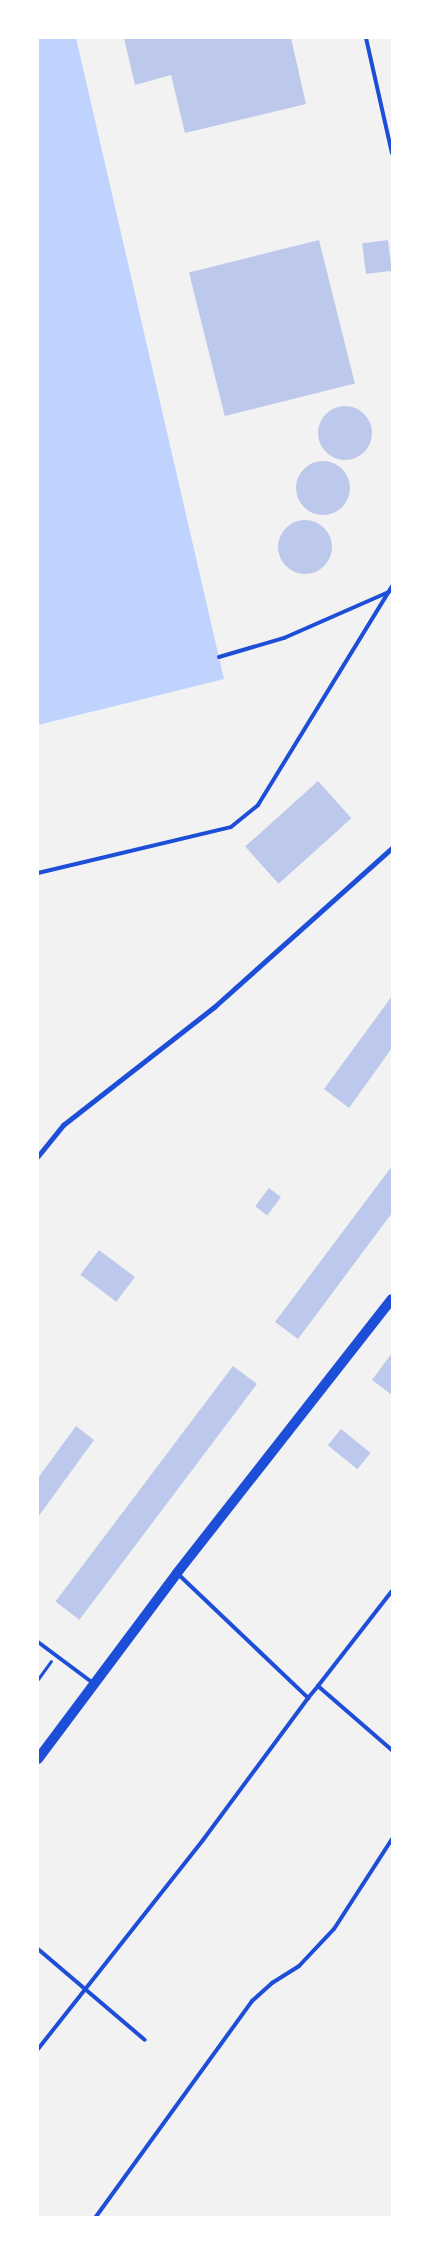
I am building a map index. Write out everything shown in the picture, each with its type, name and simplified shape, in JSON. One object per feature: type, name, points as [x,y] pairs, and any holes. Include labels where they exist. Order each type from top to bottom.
[{"type":"main road","points":[[38,1759],[177,1572],[392,1300]]},
{"type":"street","points":[[38,1156],[63,1125],[214,1007],[392,848]]},
{"type":"lane","points":[[366,38],[392,153]]},
{"type":"lane","points":[[38,873],[231,827],[258,805],[392,586]]},
{"type":"lane","points":[[219,657],[284,638],[390,592]]},
{"type":"lane","points":[[177,1572],[308,1698]]},
{"type":"lane","points":[[38,2049],[203,1840],[308,1698],[392,1591]]},
{"type":"lane","points":[[38,1642],[95,1684]]},
{"type":"lane","points":[[318,1686],[392,1750]]},
{"type":"lane","points":[[95,2218],[252,2002],[272,1983],[299,1966],[334,1929],[392,1840]]},
{"type":"lane","points":[[38,1949],[145,2040]]},
{"type":"path","points":[[38,1679],[56,1654]]},
{"type":"water","points":[[38,38],[76,38],[224,679],[38,725]]},
{"type":"building","points":[[124,38],[291,38],[306,104],[185,133],[171,75],[135,85]]},
{"type":"building","points":[[319,240],[355,384],[225,416],[189,272]]},
{"type":"building","points":[[388,240],[392,271],[366,274],[362,243]]},
{"type":"building","points":[[345,406],[355,408],[364,414],[370,423],[372,433],[370,443],[364,452],[355,458],[345,460],[335,458],[326,452],[320,443],[318,433],[320,423],[326,414],[335,408]]},
{"type":"building","points":[[323,461],[333,463],[342,469],[348,478],[350,488],[348,498],[342,507],[333,513],[323,515],[313,513],[304,507],[298,498],[296,488],[298,478],[304,469],[313,463]]},
{"type":"building","points":[[305,520],[315,522],[324,528],[330,537],[332,547],[330,557],[324,566],[315,572],[305,574],[295,572],[286,566],[280,557],[278,547],[280,537],[286,528],[295,522]]},
{"type":"building","points":[[318,781],[351,818],[279,884],[245,847]]},
{"type":"building","points":[[392,996],[392,1048],[349,1108],[324,1089]]},
{"type":"building","points":[[392,1166],[392,1213],[298,1339],[275,1322]]},
{"type":"building","points":[[269,1188],[281,1197],[267,1215],[255,1206]]},
{"type":"building","points":[[99,1250],[135,1277],[116,1302],[80,1275]]},
{"type":"building","points":[[392,1353],[392,1395],[372,1380]]},
{"type":"building","points":[[233,1366],[257,1384],[79,1620],[55,1602]]},
{"type":"building","points":[[76,1426],[94,1440],[38,1517],[38,1478]]},
{"type":"building","points":[[341,1429],[371,1453],[357,1469],[328,1445]]}]
